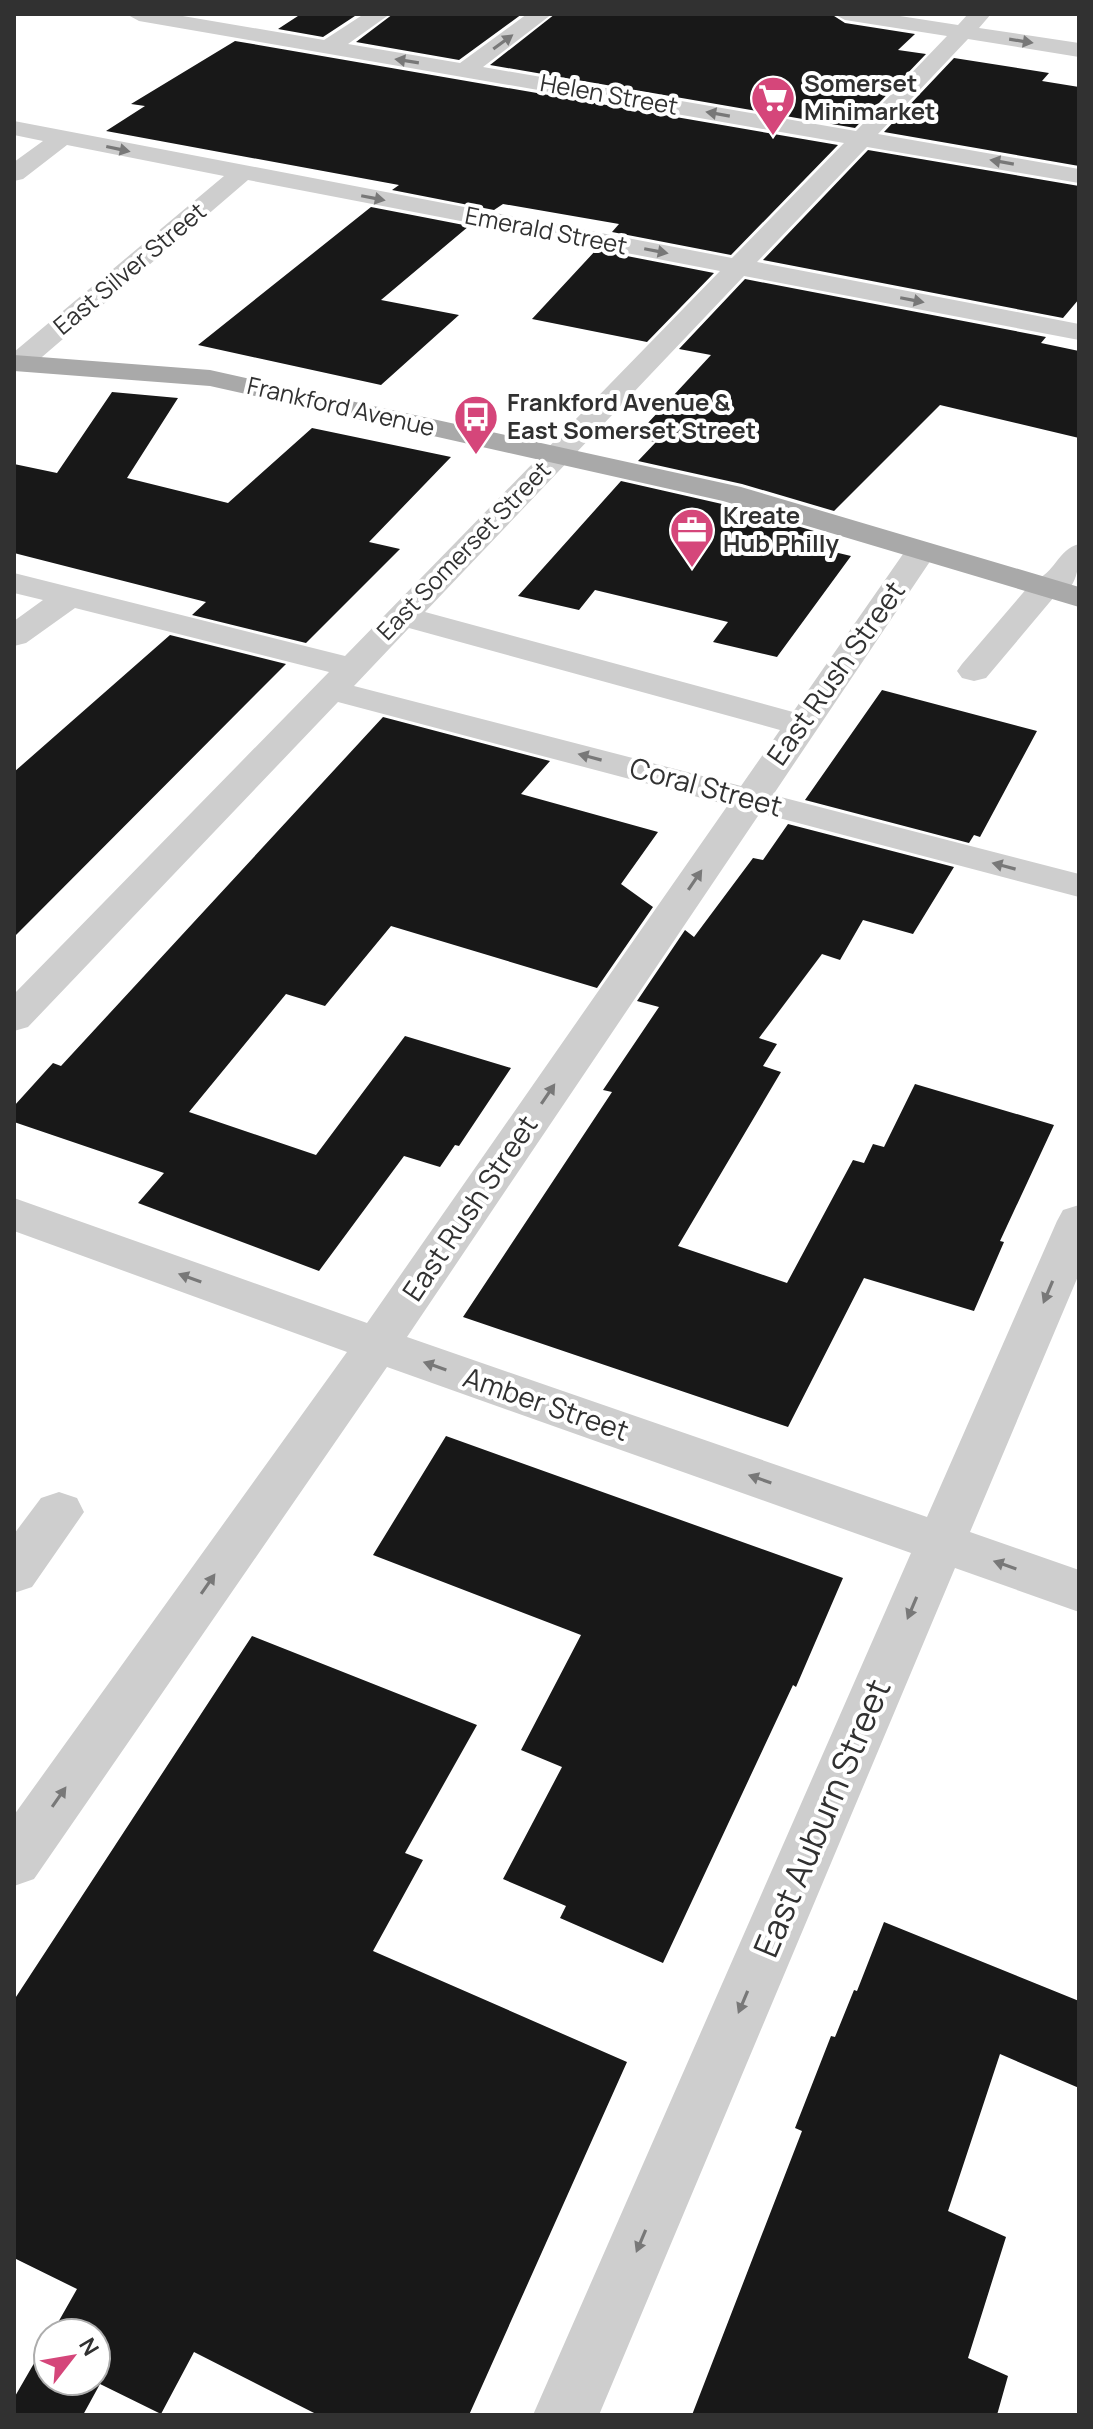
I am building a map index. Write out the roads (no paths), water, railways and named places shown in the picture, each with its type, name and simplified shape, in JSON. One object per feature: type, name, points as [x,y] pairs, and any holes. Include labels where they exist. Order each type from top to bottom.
[{"type":"main road","name":"Frankford Avenue","points":[[16,363],[210,378],[730,493],[1058,591]]},
{"type":"street","points":[[199,26],[219,14]]},
{"type":"street","points":[[327,48],[379,14]]},
{"type":"street","points":[[464,71],[541,14]]},
{"type":"street","points":[[845,14],[971,23],[1079,50]]},
{"type":"street","name":"Helen Street","points":[[139,15],[1079,176]]},
{"type":"street","name":"East Somerset Street","points":[[14,1018],[736,266],[864,139],[971,23]]},
{"type":"street","name":"Emerald Street","points":[[14,128],[241,174],[1079,332]]},
{"type":"street","points":[[14,174],[63,137]]},
{"type":"street","name":"East Silver Street","points":[[16,363],[241,174]]},
{"type":"street","name":"East Rush Street","points":[[14,1861],[377,1345],[921,551]]},
{"type":"street","points":[[974,671],[1058,591],[1079,553]]},
{"type":"street","name":"Coral Street","points":[[14,583],[750,798],[1079,886]]},
{"type":"street","points":[[14,636],[69,597]]},
{"type":"street","points":[[403,616],[801,725]]},
{"type":"street","name":"Amber Street","points":[[14,1214],[1079,1591]]},
{"type":"street","name":"East Auburn Street","points":[[566,2415],[1079,1221]]},
{"type":"street","points":[[14,1572],[59,1512]]},
{"type":"place","name":"Somerset Minimarket","points":[[773,137]]},
{"type":"place","name":"Frankford Avenue & East Somerset Street","points":[[476,456]]},
{"type":"place","name":"Kreate Hub Philly","points":[[692,569]]}]
